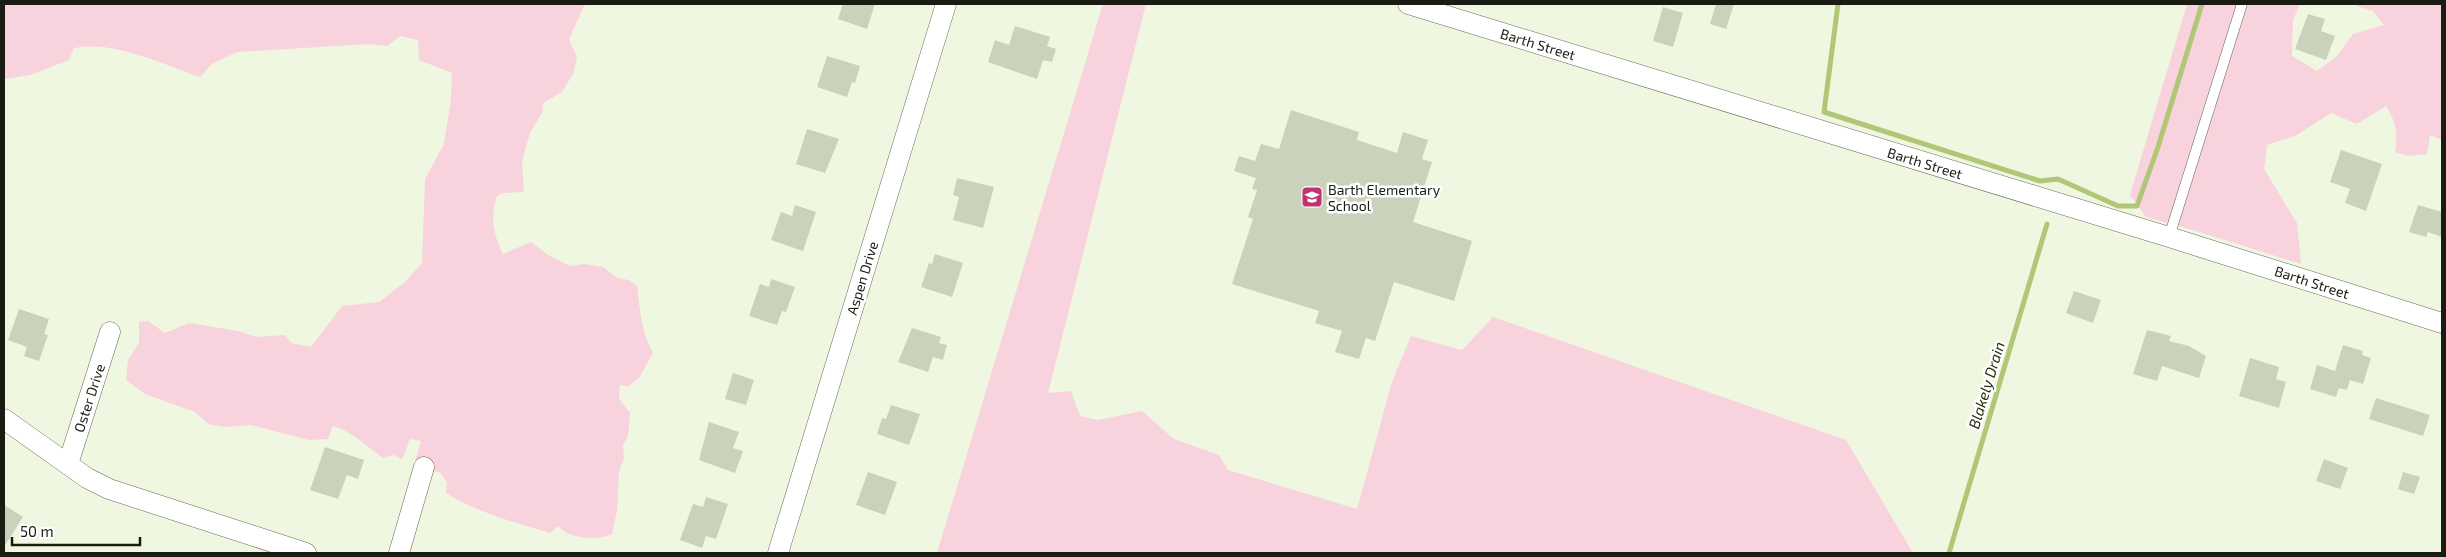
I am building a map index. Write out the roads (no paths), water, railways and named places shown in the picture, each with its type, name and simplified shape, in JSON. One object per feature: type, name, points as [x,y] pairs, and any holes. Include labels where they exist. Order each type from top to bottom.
[{"type":"street","name":"Aspen Drive","points":[[778,553],[946,4]]},
{"type":"street","name":"Barth Street","points":[[1408,4],[2169,237],[2442,323]]},
{"type":"street","name":"Oster Drive","points":[[68,464],[110,332]]},
{"type":"street","points":[[4,419],[87,478],[109,489],[306,553]]},
{"type":"street","points":[[399,553],[424,467]]},
{"type":"lane","points":[[2169,237],[2242,4]]},
{"type":"waterway","name":"Blakely Drain","points":[[1838,4],[1824,112],[2040,181],[2058,179],[2118,206],[2137,206],[2158,147],[2202,4]]},
{"type":"waterway","name":"Blakely Drain","points":[[1949,553],[2047,224]]},
{"type":"place","name":"Barth Elementary School","points":[[1312,197]]}]
